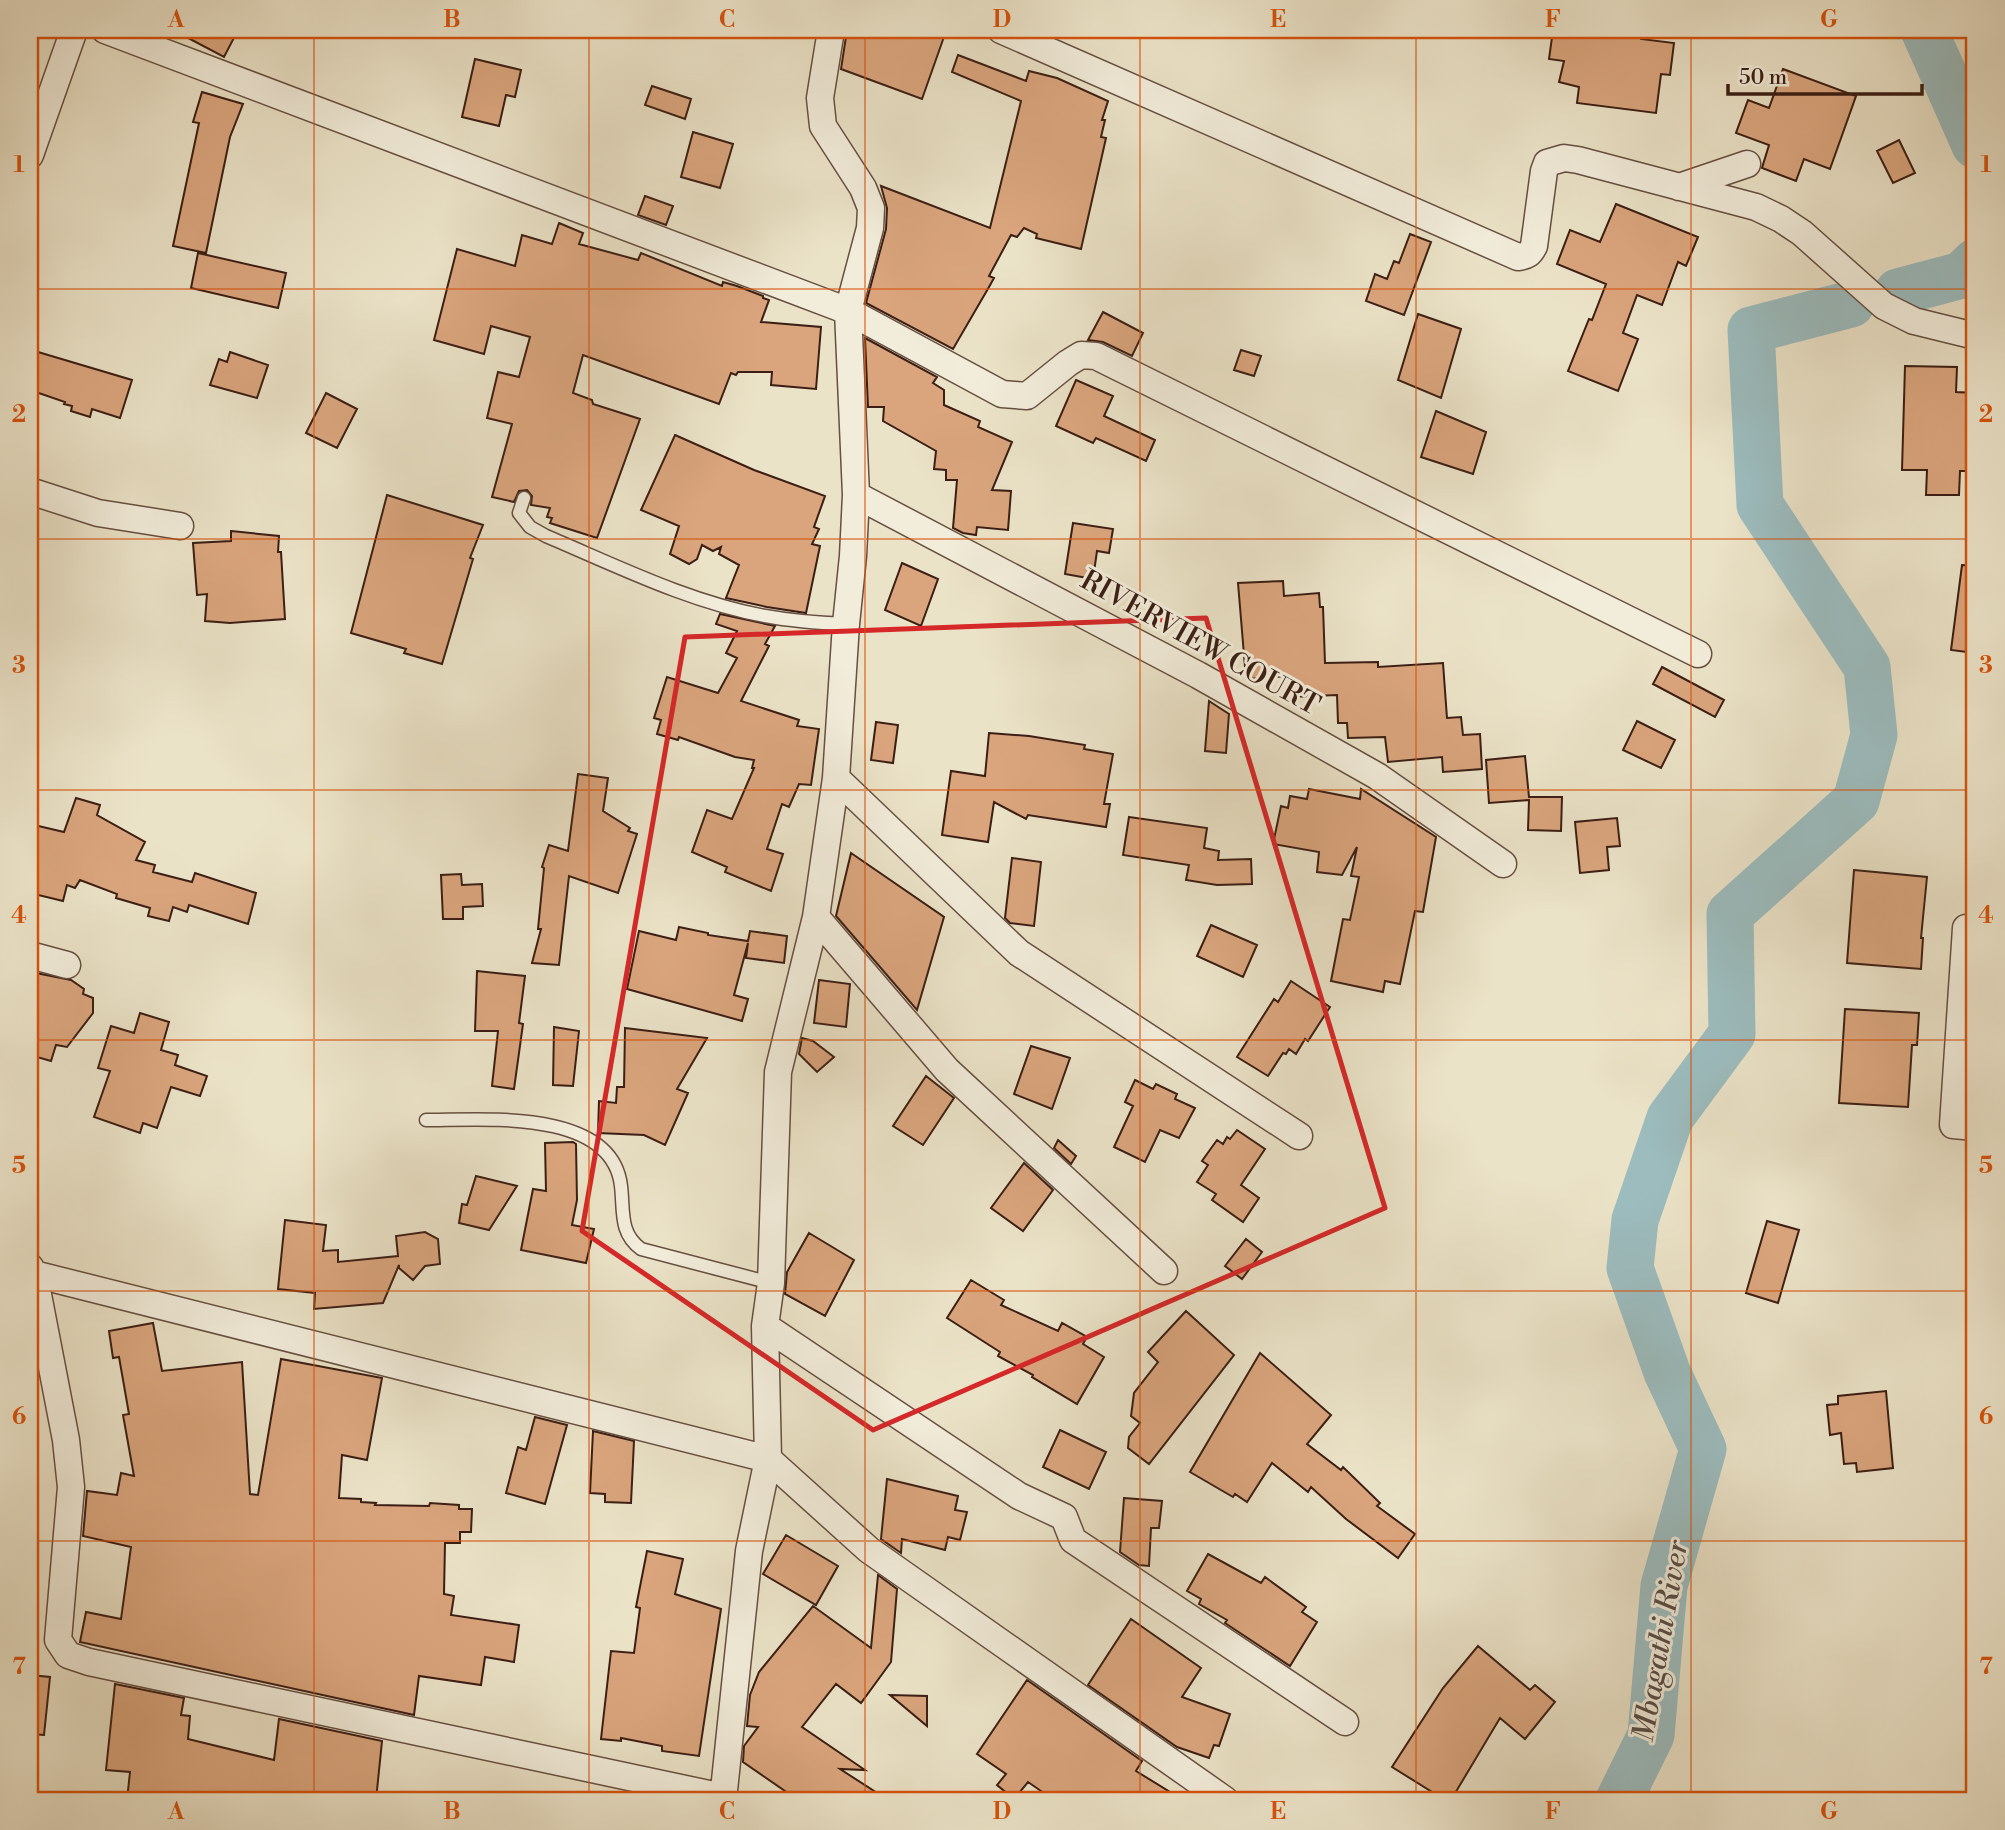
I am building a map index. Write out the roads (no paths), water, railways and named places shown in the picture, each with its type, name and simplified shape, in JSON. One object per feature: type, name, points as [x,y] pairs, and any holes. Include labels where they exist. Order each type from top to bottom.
[{"type":"street","points":[[30,155],[74,30]]},
{"type":"street","points":[[105,30],[848,311],[1002,394],[1027,396],[1068,362],[1081,355],[1096,356],[1698,654]]},
{"type":"street","points":[[831,30],[820,98],[823,125],[863,188],[871,208],[870,228],[848,311],[856,495],[853,556],[836,778],[816,917],[778,1072],[771,1283],[765,1326],[768,1460],[749,1551],[723,1799],[89,1662],[68,1655],[58,1640],[71,1487],[66,1440],[31,1271],[768,1460],[869,1550],[1225,1800]]},
{"type":"street","points":[[1001,30],[1518,257],[1531,253],[1534,246],[1547,163],[1564,158],[1578,160],[1756,207],[1802,233],[1884,306],[1914,321],[1975,335]]},
{"type":"street","points":[[1679,187],[1747,164]]},
{"type":"street","points":[[30,491],[98,513],[180,526]]},
{"type":"street","name":"RIVERVIEW COURT","points":[[856,495],[1198,675],[1365,769],[1503,864]]},
{"type":"street","points":[[836,778],[1019,953],[1299,1136]]},
{"type":"street","points":[[816,917],[947,1070],[1164,1271]]},
{"type":"street","points":[[1966,928],[1953,1125],[1975,1127]]},
{"type":"street","points":[[30,955],[67,965]]},
{"type":"street","points":[[765,1326],[1019,1496],[1064,1517],[1073,1540],[1345,1722]]},
{"type":"lane","points":[[524,498],[519,513],[530,527],[687,595],[763,616],[846,624]]},
{"type":"lane","points":[[426,1121],[528,1120],[571,1132],[603,1148],[619,1174],[624,1228],[630,1241],[641,1249],[771,1283]]},
{"type":"waterway","name":"Mbagathi River","points":[[1924,30],[1975,145]]},
{"type":"waterway","name":"Mbagathi River","points":[[1898,292],[1962,275],[1975,262]]},
{"type":"waterway","name":"Mbagathi River","points":[[1619,1800],[1651,1735],[1664,1586],[1703,1449],[1667,1372],[1630,1268],[1635,1220],[1670,1118],[1732,1034],[1730,914],[1856,801],[1874,735],[1867,667],[1760,505],[1751,330],[1851,304]]}]
